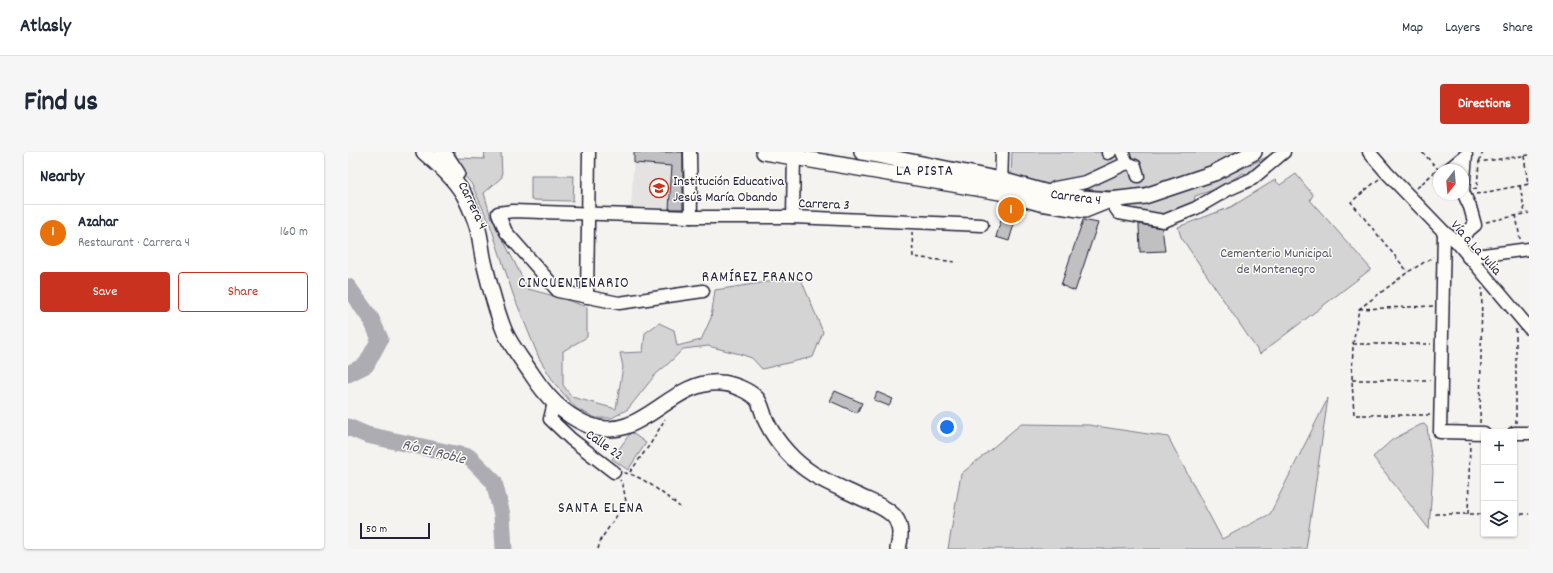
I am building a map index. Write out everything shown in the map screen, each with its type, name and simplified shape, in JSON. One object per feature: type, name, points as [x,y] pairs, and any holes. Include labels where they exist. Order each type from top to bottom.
[{"type":"main road","name":"Carrera 4","points":[[424,152],[441,159],[472,195],[485,224],[489,239],[484,263],[504,332],[536,381],[554,403]]},
{"type":"main road","name":"Carrera 4","points":[[764,152],[794,154],[896,173],[1082,198],[1110,200]]},
{"type":"main road","name":"Carrera 4","points":[[862,152],[897,155],[1001,186],[1040,202],[1085,210],[1110,200]]},
{"type":"main road","points":[[1110,200],[1145,196],[1207,176],[1254,152]]},
{"type":"main road","points":[[554,403],[568,416],[590,426],[619,428],[638,422],[671,398],[686,390],[720,382],[738,387],[757,399],[768,424],[789,455],[813,474],[861,498],[886,508],[895,517],[900,529],[898,549]]},
{"type":"street","points":[[431,152],[441,159]]},
{"type":"street","points":[[589,152],[587,297],[619,303],[703,291]]},
{"type":"street","points":[[690,152],[690,217]]},
{"type":"street","points":[[1001,186],[1002,152]]},
{"type":"street","points":[[1122,152],[1127,163],[1135,166],[1138,176]]},
{"type":"street","points":[[1110,200],[1119,213],[1164,221],[1196,208],[1228,190],[1252,179],[1284,152]]},
{"type":"street","name":"Vía a La Julia","points":[[1369,152],[1387,173],[1444,232],[1456,241],[1482,274],[1529,328]]},
{"type":"street","points":[[793,217],[794,154]]},
{"type":"street","points":[[896,173],[897,155]]},
{"type":"street","points":[[1452,164],[1466,155],[1466,164]]},
{"type":"street","points":[[1048,193],[1055,188],[1086,182],[1127,163]]},
{"type":"street","points":[[1456,241],[1475,225],[1467,200]]},
{"type":"street","name":"Carrera 3","points":[[587,297],[558,290],[506,232],[498,213],[513,211],[690,217],[793,217],[982,225]]},
{"type":"street","points":[[1444,232],[1440,432],[1478,432]]},
{"type":"street","points":[[1468,257],[1525,249]]},
{"type":"street","name":"Calle 22","points":[[554,403],[550,419],[571,439],[614,472]]},
{"type":"street","points":[[1517,433],[1529,433]]},
{"type":"path","points":[[1422,152],[1435,164]]},
{"type":"path","points":[[1469,191],[1476,188],[1479,162],[1483,152]]},
{"type":"path","points":[[1479,162],[1529,155]]},
{"type":"path","points":[[1469,192],[1529,184],[1524,156]]},
{"type":"path","points":[[1387,173],[1351,202],[1408,272]]},
{"type":"path","points":[[1413,192],[1433,177]]},
{"type":"path","points":[[1520,186],[1525,214]]},
{"type":"path","points":[[1475,225],[1529,213]]},
{"type":"path","points":[[1516,215],[1525,249]]},
{"type":"path","points":[[911,222],[913,257],[956,262]]},
{"type":"path","points":[[1440,415],[1354,415],[1352,344],[1359,309],[1408,272],[1443,252]]},
{"type":"path","points":[[1468,514],[1478,432],[1482,274]]},
{"type":"path","points":[[1359,309],[1442,306]]},
{"type":"path","points":[[1515,429],[1516,314]]},
{"type":"path","points":[[1352,344],[1441,344]]},
{"type":"path","points":[[1352,380],[1441,380]]},
{"type":"path","points":[[630,473],[651,443],[667,415]]},
{"type":"path","points":[[598,549],[602,539],[626,502],[623,485],[614,472]]},
{"type":"path","name":"Calle 22","points":[[614,472],[630,473],[657,489],[680,507]]},
{"type":"path","points":[[1435,514],[1481,514]]},
{"type":"path","points":[[1517,514],[1529,514]]},
{"type":"shaded area","name":"Institución Educativa Jesús María Obando","points":[[634,152],[688,152],[684,212],[631,209]]},
{"type":"green space","points":[[450,152],[455,152],[457,158],[484,159],[485,152],[501,152],[502,177],[484,193],[490,214],[528,289],[587,307],[587,337],[563,351],[563,385],[572,397],[616,409],[623,367],[620,353],[643,352],[645,333],[659,323],[674,330],[677,346],[701,340],[711,318],[715,290],[800,277],[823,332],[813,357],[762,369],[752,358],[740,354],[708,346],[683,349],[655,375],[628,409],[612,418],[596,418],[577,409],[555,384],[539,358],[513,294],[490,224],[471,183],[459,170]]},
{"type":"green space","points":[[1012,152],[1237,152],[1211,169],[1145,190],[1121,191],[1065,189],[1011,177]]},
{"type":"green space","points":[[1271,155],[1273,158],[1252,176],[1243,173],[1219,188],[1195,196],[1194,204],[1161,217],[1123,210],[1120,206],[1197,186],[1239,170]]},
{"type":"green space","name":"Cementerio Municipal de Montenegro","points":[[1296,174],[1313,195],[1310,200],[1371,269],[1260,354],[1181,237],[1178,227],[1231,207],[1275,180],[1280,185]]},
{"type":"green space","points":[[531,176],[574,176],[573,201],[531,200]]},
{"type":"green space","points":[[1328,398],[1306,549],[948,549],[961,474],[1021,424],[1089,425],[1168,437],[1222,539],[1270,514]]},
{"type":"green space","points":[[1424,424],[1427,427],[1433,471],[1429,529],[1373,457],[1392,440]]},
{"type":"green space","points":[[631,432],[646,443],[628,470],[612,459]]},
{"type":"building","points":[[634,152],[683,152],[683,209],[669,209],[672,166],[634,163]]},
{"type":"building","points":[[1006,203],[1019,207],[1009,241],[996,237]]},
{"type":"building","points":[[1083,220],[1098,223],[1075,291],[1061,285]]},
{"type":"building","points":[[1139,224],[1162,228],[1165,251],[1140,252]]},
{"type":"building","points":[[835,391],[862,403],[857,413],[830,401]]},
{"type":"building","points":[[877,392],[893,399],[889,406],[874,400]]},
{"type":"waterway","name":"Río El Roble","points":[[348,287],[371,319],[380,339],[366,365],[348,374]]},
{"type":"waterway","name":"Río El Roble","points":[[348,427],[367,435],[469,457],[494,482],[502,515],[504,549]]},
{"type":"place","name":"Institución Educativa Jesús María Obando","points":[[659,188]]},
{"type":"place","name":"Azahar","points":[[1011,210]]},
{"type":"district","name":"LA PISTA","points":[[925,170]]},
{"type":"district","name":"RAMÍREZ FRANCO","points":[[758,276]]},
{"type":"district","name":"CINCUENTENARIO","points":[[574,282]]},
{"type":"district","name":"SANTA ELENA","points":[[601,507]]}]
